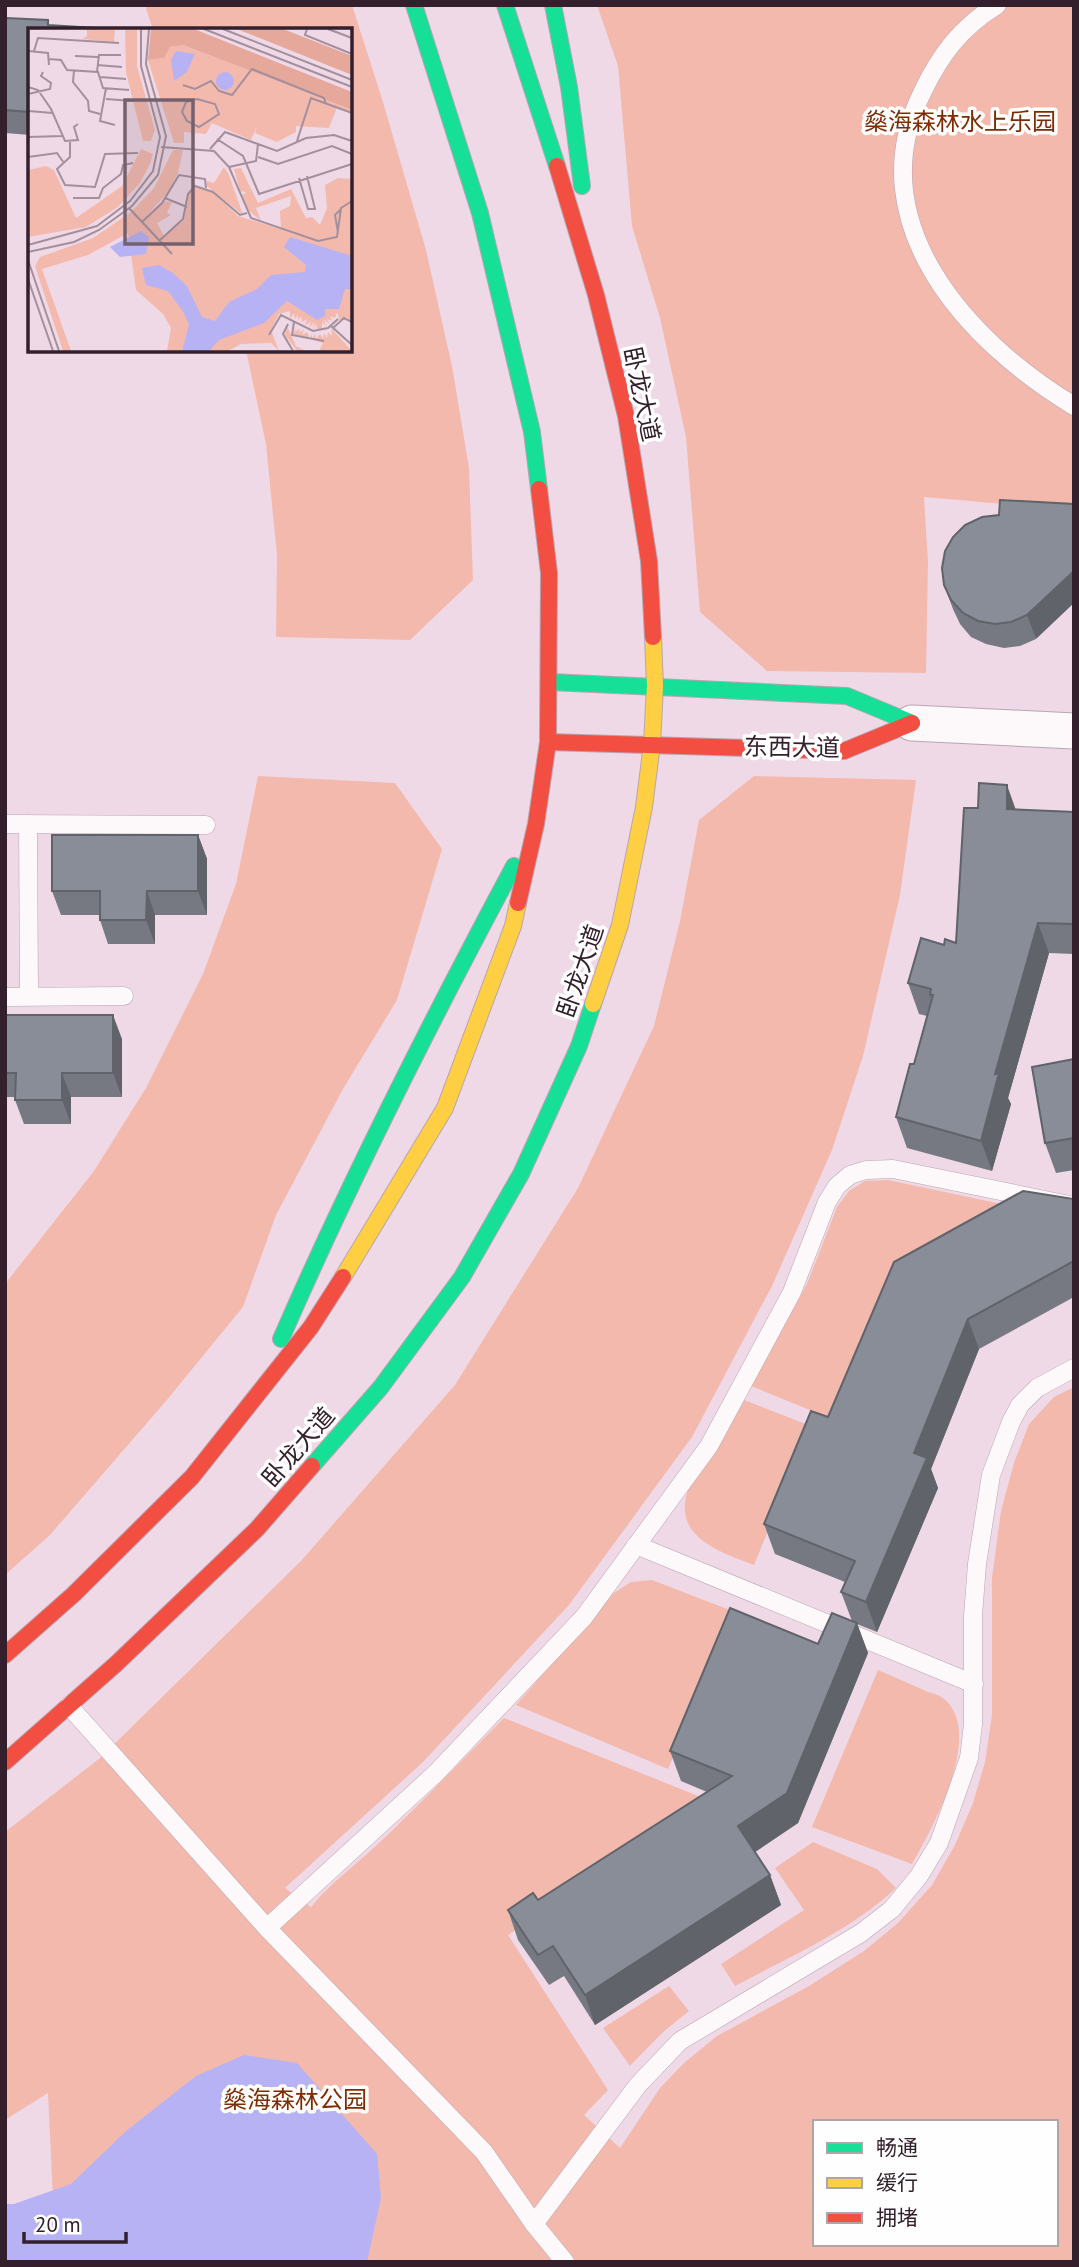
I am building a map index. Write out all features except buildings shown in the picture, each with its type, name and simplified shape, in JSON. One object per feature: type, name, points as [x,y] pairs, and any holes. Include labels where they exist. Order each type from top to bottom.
[{"type":"main road","points":[[5,1655],[74,1594],[192,1477],[311,1327],[382,1215],[445,1108],[513,926],[536,824],[548,742],[549,572],[532,432],[480,213],[414,5]]},
{"type":"main road","name":"卧龙大道","points":[[5,1762],[116,1664],[257,1529],[382,1387],[462,1277],[521,1174],[579,1046],[620,925],[644,807],[652,744],[654,686],[649,561],[626,416],[596,295],[505,5]]},
{"type":"main road","points":[[553,5],[569,87],[596,295]]},
{"type":"main road","points":[[550,682],[847,696],[912,723]]},
{"type":"main road","name":"东西大道","points":[[548,742],[844,751],[912,723]]},
{"type":"main road","points":[[259,1392],[311,1269],[384,1114],[536,824]]},
{"type":"street","name":"东西大道","points":[[912,723],[1074,731]]},
{"type":"lane","points":[[997,5],[960,32],[952,42],[912,113],[904,144],[906,212],[934,274],[955,306],[979,332],[1027,373],[1074,406]]},
{"type":"lane","points":[[5,824],[206,825]]},
{"type":"lane","points":[[28,824],[29,996]]},
{"type":"lane","points":[[5,997],[124,996]]},
{"type":"lane","points":[[267,1928],[436,1773],[584,1617],[709,1446],[792,1292],[827,1202],[837,1186],[850,1175],[866,1170],[893,1169],[1074,1206]]},
{"type":"lane","points":[[534,2224],[638,2085],[680,2041],[850,1940],[892,1909],[919,1876],[939,1843],[970,1758],[974,1684],[973,1616],[977,1563],[991,1475],[1020,1405],[1037,1388],[1074,1368]]},
{"type":"lane","points":[[636,1545],[974,1684]]},
{"type":"lane","points":[[69,1706],[267,1928],[484,2152],[534,2224],[565,2262]]},
{"type":"green space","points":[[145,5],[352,5],[426,250],[452,366],[469,468],[473,580],[410,640],[276,637],[277,555],[266,444],[246,352],[352,352],[352,28],[152,28]]},
{"type":"green space","name":"燊海森林水上乐园","points":[[597,5],[1074,5],[1074,510],[924,497],[928,562],[926,673],[767,671],[700,612],[686,437],[660,318],[632,226],[618,66]]},
{"type":"green space","points":[[258,776],[395,783],[442,849],[397,1000],[343,1089],[276,1215],[243,1307],[50,1535],[5,1575],[5,1284],[94,1171],[146,1088],[203,974],[236,884]]},
{"type":"green space","name":"燊海森林公园","points":[[754,776],[916,780],[900,895],[863,1056],[832,1150],[772,1286],[692,1437],[569,1605],[423,1762],[285,1888],[311,1907],[394,1829],[504,1718],[723,1806],[508,1935],[608,2090],[584,2115],[620,2148],[660,2088],[684,2063],[717,2036],[809,1986],[864,1951],[898,1923],[932,1885],[955,1845],[973,1803],[985,1762],[992,1715],[992,1578],[1001,1511],[1014,1463],[1029,1424],[1054,1397],[1074,1387],[1074,2262],[56,2262],[48,2093],[5,2120],[5,1832],[100,1758],[301,1561],[455,1385],[578,1188],[654,1026],[680,921],[699,820]]},
{"type":"green space","points":[[888,1180],[1039,1212],[844,1424],[751,1386],[807,1284],[837,1207],[849,1191],[865,1181]]},
{"type":"green space","points":[[744,1400],[811,1426],[754,1565],[705,1543],[688,1524],[685,1512],[686,1497],[691,1486],[713,1456]]},
{"type":"green space","points":[[652,1580],[735,1612],[668,1769],[516,1705],[614,1593],[631,1582]]},
{"type":"green space","points":[[878,1670],[943,1698],[955,1713],[959,1733],[951,1781],[912,1864],[812,1827]]},
{"type":"green space","points":[[813,1842],[877,1869],[896,1888],[840,1930],[735,1986],[721,1964],[804,1910],[775,1868]]},
{"type":"green space","points":[[669,1986],[689,2011],[663,2032],[630,2066],[603,2028]]},
{"type":"shaded area","points":[[244,2055],[297,2063],[377,2154],[381,2198],[367,2262],[5,2262],[5,2204],[14,2204],[71,2184],[125,2132],[196,2076]]},
{"type":"traffic: fast","points":[[414,5],[480,213],[532,432],[539,489]]},
{"type":"traffic: fast","points":[[505,5],[557,166]]},
{"type":"traffic: fast","points":[[553,5],[569,87],[582,186]]},
{"type":"traffic: fast","points":[[550,682],[847,696],[912,723]]},
{"type":"traffic: fast","points":[[281,1339],[393,1100],[514,866]]},
{"type":"traffic: fast","points":[[312,1466],[381,1387],[462,1277],[521,1174],[579,1046],[593,1004]]},
{"type":"traffic: slow","points":[[593,1004],[620,925],[644,807],[652,744],[655,686],[653,637]]},
{"type":"traffic: slow","points":[[343,1277],[445,1108],[513,926],[518,903]]},
{"type":"traffic: jam","points":[[557,166],[596,295],[626,416],[649,561],[653,637]]},
{"type":"traffic: jam","points":[[518,903],[536,824],[548,742],[549,573],[539,489]]},
{"type":"traffic: jam","points":[[548,742],[844,751],[912,723]]},
{"type":"traffic: jam","points":[[5,1655],[74,1594],[192,1477],[311,1327],[343,1277]]},
{"type":"traffic: jam","points":[[5,1762],[116,1664],[257,1529],[312,1466]]}]
